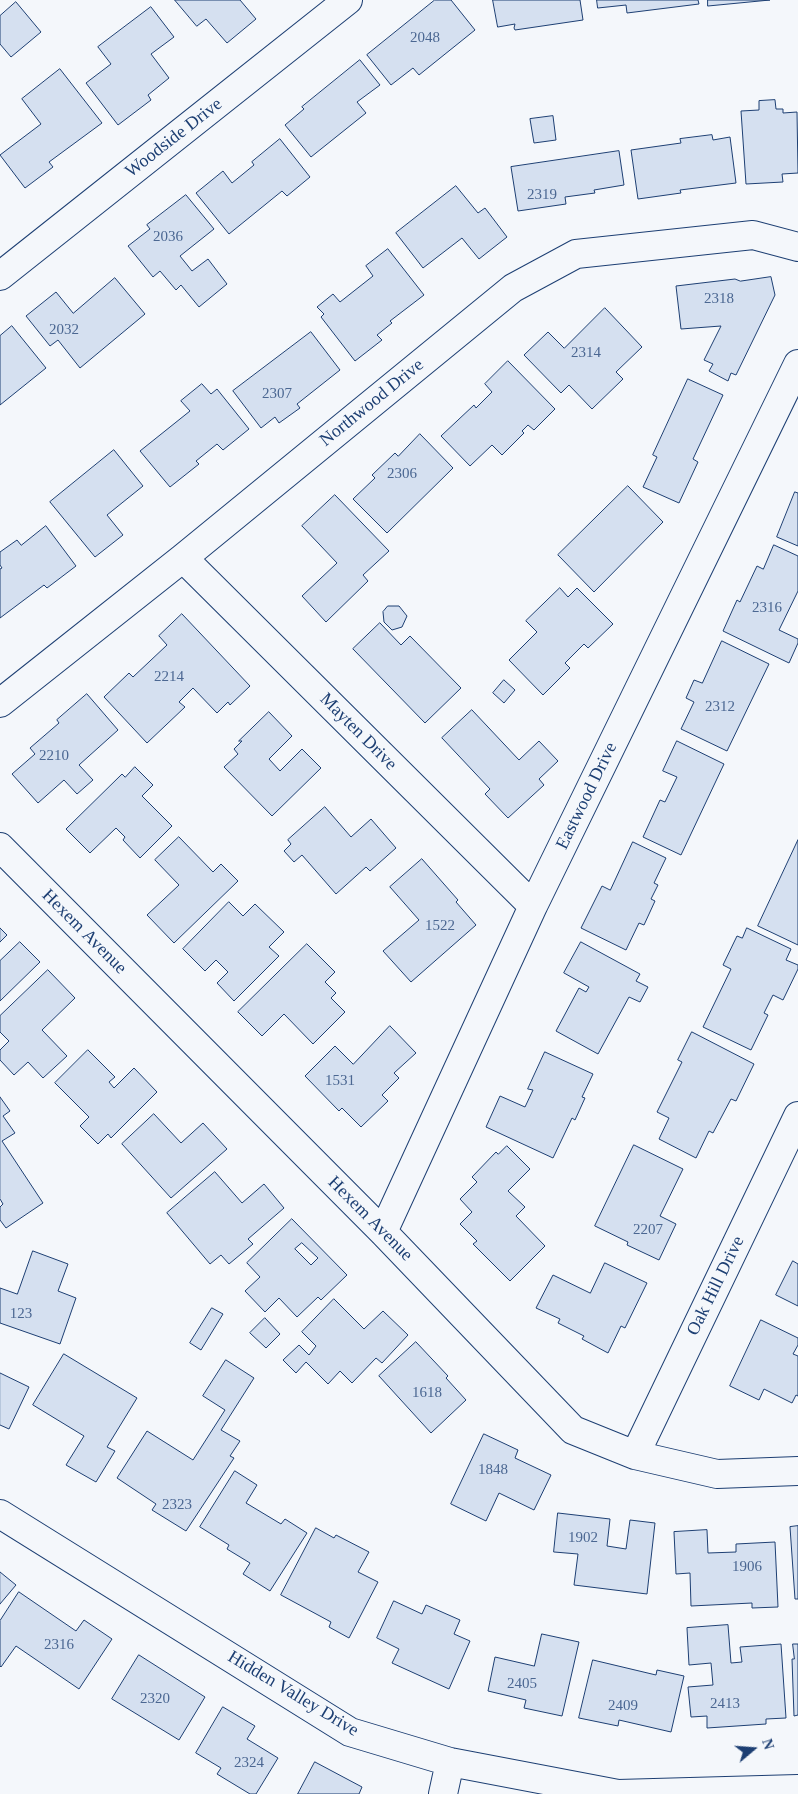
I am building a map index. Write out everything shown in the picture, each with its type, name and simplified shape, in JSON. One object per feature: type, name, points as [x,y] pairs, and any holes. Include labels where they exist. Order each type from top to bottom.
[{"type":"street","name":"Woodside Drive","points":[[0,276],[348,0]]},
{"type":"street","name":"Northwood Drive","points":[[0,704],[184,558],[513,288],[576,254],[754,235],[798,247]]},
{"type":"street","name":"Eastwood Drive","points":[[383,1232],[533,906],[798,364]]},
{"type":"street","name":"Mayten Drive","points":[[184,558],[533,906]]},
{"type":"street","name":"Hexem Avenue","points":[[0,847],[383,1232],[573,1430],[635,1455],[717,1474],[798,1471]]},
{"type":"street","name":"Oak Hill Drive","points":[[635,1455],[798,1116]]},
{"type":"street","name":"Hidden Valley Drive","points":[[0,1514],[350,1732],[450,1762],[618,1794],[798,1789]]},
{"type":"street","points":[[443,1794],[450,1762]]},
{"type":"building","points":[[175,0],[240,0],[256,19],[227,43],[206,19],[197,26]]},
{"type":"building","points":[[435,0],[451,0],[475,30],[419,75],[413,68],[391,85],[367,55]]},
{"type":"building","points":[[493,0],[580,0],[583,20],[515,30],[515,24],[498,27]]},
{"type":"building","points":[[597,0],[698,0],[699,4],[627,13],[626,5],[598,8]]},
{"type":"building","points":[[708,0],[770,0],[708,6]]},
{"type":"building","points":[[16,2],[41,32],[11,57],[0,44],[0,16]]},
{"type":"building","points":[[151,7],[174,37],[151,54],[169,78],[148,95],[151,100],[118,125],[86,83],[111,64],[98,47]]},
{"type":"building","points":[[360,60],[380,85],[357,102],[366,113],[311,157],[285,125],[304,109],[302,107]]},
{"type":"building","points":[[60,69],[102,123],[49,162],[53,167],[25,188],[0,155],[41,124],[22,99]]},
{"type":"building","points":[[775,100],[776,109],[783,109],[783,113],[797,112],[798,173],[782,174],[783,182],[746,184],[741,111],[759,110],[759,101]]},
{"type":"building","points":[[553,116],[556,140],[534,143],[530,119]]},
{"type":"building","points":[[712,135],[713,140],[730,137],[736,183],[680,190],[681,193],[638,199],[631,150],[681,143],[680,139]]},
{"type":"building","points":[[280,139],[310,177],[287,196],[282,191],[229,234],[196,193],[223,171],[232,183],[254,165],[252,162]]},
{"type":"building","points":[[619,151],[624,185],[594,190],[595,193],[565,197],[566,204],[518,211],[511,167]]},
{"type":"building","points":[[456,186],[478,213],[485,208],[507,237],[479,259],[462,238],[423,268],[396,233]]},
{"type":"building","points":[[186,195],[214,229],[180,256],[192,271],[208,259],[227,284],[199,307],[181,285],[176,290],[160,271],[153,277],[128,246],[150,229],[147,225]]},
{"type":"building","points":[[388,249],[424,295],[390,321],[392,323],[377,335],[382,340],[355,361],[321,317],[324,314],[317,307],[333,294],[340,302],[373,276],[366,266]]},
{"type":"building","points":[[771,277],[775,295],[736,375],[731,373],[728,381],[709,371],[713,364],[704,360],[721,326],[681,329],[676,286]]},
{"type":"building","points":[[115,278],[145,314],[80,368],[58,340],[50,346],[26,316],[56,292],[73,313]]},
{"type":"building","points":[[605,308],[642,347],[616,372],[623,379],[592,409],[569,385],[561,393],[524,355],[548,332],[564,348]]},
{"type":"building","points":[[12,326],[46,368],[0,405],[0,336]]},
{"type":"building","points":[[311,332],[340,370],[297,404],[300,408],[279,423],[275,417],[261,428],[233,391]]},
{"type":"building","points":[[508,361],[555,409],[534,430],[528,425],[522,431],[524,433],[502,455],[492,445],[470,466],[441,436],[474,405],[476,408],[492,392],[485,384]]},
{"type":"building","points":[[688,379],[723,395],[693,459],[698,462],[679,503],[643,487],[657,457],[653,455]]},
{"type":"building","points":[[202,384],[211,394],[217,389],[249,429],[223,450],[217,444],[196,461],[199,464],[170,487],[140,451],[190,411],[181,401]]},
{"type":"building","points":[[420,434],[453,468],[387,533],[353,499],[375,478],[372,475],[395,453],[398,456]]},
{"type":"building","points":[[114,450],[143,486],[107,515],[123,535],[95,557],[50,502]]},
{"type":"building","points":[[628,486],[663,522],[594,592],[558,555]]},
{"type":"building","points":[[795,492],[798,493],[798,546],[777,537]]},
{"type":"building","points":[[335,495],[389,551],[363,575],[368,581],[326,622],[302,596],[337,563],[302,526]]},
{"type":"building","points":[[46,526],[76,566],[47,588],[44,585],[0,618],[0,569],[2,568],[0,565],[0,552],[17,540],[21,545]]},
{"type":"building","points":[[774,545],[798,556],[798,591],[779,630],[798,639],[789,663],[723,631],[737,600],[740,602],[757,566],[763,569]]},
{"type":"building","points":[[560,588],[568,597],[577,588],[613,624],[588,648],[584,644],[565,663],[570,668],[543,695],[509,660],[537,632],[526,621]]},
{"type":"building","points":[[388,606],[399,606],[407,616],[402,627],[392,630],[384,622],[383,612]]},
{"type":"building","points":[[182,614],[250,686],[230,705],[228,702],[217,713],[193,688],[179,702],[185,707],[147,743],[104,697],[129,673],[133,677],[167,645],[159,636]]},
{"type":"building","points":[[380,623],[401,645],[410,636],[461,688],[425,723],[353,649]]},
{"type":"building","points":[[722,641],[769,664],[727,751],[681,729],[694,702],[686,698],[694,680],[702,683]]},
{"type":"building","points":[[504,680],[515,690],[504,703],[493,693]]},
{"type":"building","points":[[87,694],[118,730],[79,765],[93,780],[77,794],[64,780],[38,803],[12,774],[35,754],[30,748],[59,723],[57,720]]},
{"type":"building","points":[[472,710],[519,760],[539,741],[558,761],[539,779],[544,785],[508,818],[485,794],[490,789],[442,738]]},
{"type":"building","points":[[269,712],[292,736],[269,759],[280,771],[302,749],[321,768],[272,816],[224,767],[238,754],[234,749],[242,741],[239,741]]},
{"type":"building","points":[[677,741],[724,764],[681,855],[643,837],[660,800],[665,802],[677,777],[663,771]]},
{"type":"building","points":[[135,767],[153,785],[142,796],[172,826],[140,858],[123,840],[125,837],[116,828],[90,853],[66,829],[122,774],[125,777]]},
{"type":"building","points":[[325,807],[351,837],[371,819],[396,848],[370,871],[366,867],[336,894],[302,855],[294,862],[284,851],[291,844],[288,840]]},
{"type":"building","points":[[179,837],[213,872],[221,864],[238,881],[174,943],[147,915],[179,885],[155,860]]},
{"type":"building","points":[[798,840],[798,945],[758,926]]},
{"type":"building","points":[[633,842],[666,858],[654,883],[658,885],[651,899],[655,901],[644,925],[639,923],[626,950],[581,928],[602,886],[610,890]]},
{"type":"building","points":[[422,859],[458,900],[456,902],[476,925],[411,982],[383,951],[419,920],[390,887]]},
{"type":"building","points":[[229,902],[243,916],[255,904],[284,932],[269,947],[279,956],[234,1001],[217,983],[228,972],[216,960],[205,971],[183,949]]},
{"type":"building","points":[[0,928],[7,935],[0,942]]},
{"type":"building","points":[[747,928],[791,949],[786,960],[798,965],[798,969],[783,1000],[773,995],[764,1013],[768,1015],[751,1050],[703,1027],[731,969],[723,965],[737,936],[742,938]]},
{"type":"building","points":[[20,942],[40,962],[0,1001],[0,961]]},
{"type":"building","points":[[581,942],[640,974],[636,981],[648,987],[640,1002],[629,997],[598,1054],[556,1031],[579,988],[586,992],[589,987],[564,973]]},
{"type":"building","points":[[307,944],[335,972],[325,982],[336,993],[331,998],[345,1012],[313,1044],[284,1014],[262,1036],[238,1012]]},
{"type":"building","points":[[48,970],[75,998],[42,1030],[67,1056],[43,1078],[28,1062],[14,1075],[0,1060],[0,1050],[9,1041],[0,1032],[0,1016]]},
{"type":"building","points":[[390,1026],[416,1053],[394,1073],[399,1078],[382,1095],[388,1101],[361,1127],[342,1108],[339,1111],[305,1076],[335,1046],[353,1064]]},
{"type":"building","points":[[692,1032],[754,1064],[736,1101],[731,1099],[713,1133],[709,1131],[696,1158],[659,1139],[669,1118],[657,1112],[682,1062],[678,1060]]},
{"type":"building","points":[[88,1050],[115,1077],[109,1082],[114,1088],[134,1068],[157,1092],[111,1138],[108,1134],[98,1144],[80,1126],[89,1117],[55,1083]]},
{"type":"building","points":[[545,1052],[593,1074],[582,1097],[585,1098],[575,1120],[572,1118],[553,1158],[486,1127],[500,1096],[525,1107],[533,1090],[528,1089]]},
{"type":"building","points":[[0,1097],[10,1111],[3,1116],[15,1133],[2,1141],[43,1203],[6,1228],[0,1220],[0,1207],[3,1204],[0,1199]]},
{"type":"building","points":[[154,1114],[181,1143],[203,1123],[227,1149],[171,1198],[122,1144]]},
{"type":"building","points":[[634,1145],[683,1169],[660,1216],[676,1224],[659,1260],[627,1245],[628,1242],[595,1226]]},
{"type":"building","points":[[507,1146],[530,1169],[508,1191],[525,1207],[516,1216],[545,1246],[510,1281],[473,1244],[477,1241],[460,1224],[472,1212],[460,1199],[477,1182],[472,1177],[496,1152],[498,1154]]},
{"type":"building","points":[[215,1172],[242,1203],[264,1184],[284,1208],[248,1239],[253,1244],[229,1264],[221,1255],[210,1264],[167,1213]]},
{"type":"building","points":[[292,1219],[347,1275],[321,1300],[318,1297],[297,1317],[279,1298],[265,1312],[245,1291],[260,1277],[247,1263]],"holes":[[[302,1243],[318,1258],[311,1265],[295,1249]]]},
{"type":"building","points":[[33,1251],[68,1264],[58,1291],[76,1298],[60,1344],[0,1323],[0,1288],[17,1294]]},
{"type":"building","points":[[793,1261],[798,1264],[798,1306],[776,1295]]},
{"type":"building","points":[[605,1263],[647,1283],[625,1328],[621,1326],[608,1353],[582,1339],[584,1336],[558,1323],[560,1319],[536,1308],[553,1275],[590,1293]]},
{"type":"building","points":[[334,1299],[364,1329],[383,1311],[408,1335],[382,1363],[376,1358],[352,1383],[340,1371],[328,1384],[306,1362],[296,1373],[283,1360],[299,1345],[309,1355],[316,1346],[302,1332]]},
{"type":"building","points":[[212,1308],[223,1314],[201,1350],[190,1343]]},
{"type":"building","points":[[265,1318],[280,1334],[266,1348],[250,1333]]},
{"type":"building","points":[[761,1320],[798,1338],[798,1345],[793,1354],[798,1356],[798,1396],[796,1395],[792,1403],[764,1389],[759,1400],[730,1386]]},
{"type":"building","points":[[416,1342],[448,1376],[446,1378],[466,1400],[431,1433],[379,1376]]},
{"type":"building","points":[[64,1354],[137,1398],[107,1447],[115,1451],[96,1482],[66,1465],[84,1436],[33,1405]]},
{"type":"building","points":[[226,1360],[254,1378],[221,1430],[240,1441],[230,1456],[234,1458],[186,1531],[152,1510],[156,1504],[117,1478],[147,1431],[193,1460],[225,1410],[203,1396]]},
{"type":"building","points":[[0,1373],[29,1387],[9,1429],[0,1425]]},
{"type":"building","points":[[484,1434],[518,1450],[515,1458],[551,1475],[534,1510],[499,1493],[486,1521],[451,1504]]},
{"type":"building","points":[[235,1471],[257,1485],[246,1503],[281,1524],[285,1519],[307,1533],[270,1591],[243,1574],[250,1563],[227,1549],[229,1545],[200,1527]]},
{"type":"building","points":[[558,1513],[610,1519],[607,1546],[626,1549],[630,1520],[655,1523],[647,1594],[574,1585],[578,1554],[554,1552]]},
{"type":"building","points":[[798,1526],[798,1599],[795,1599],[790,1527]]},
{"type":"building","points":[[316,1528],[334,1538],[336,1535],[369,1552],[358,1572],[378,1582],[349,1638],[329,1627],[331,1622],[281,1595]]},
{"type":"building","points":[[707,1530],[708,1553],[736,1552],[736,1544],[775,1542],[778,1607],[752,1608],[752,1603],[691,1606],[690,1573],[676,1574],[674,1532]]},
{"type":"building","points":[[0,1572],[16,1585],[0,1604]]},
{"type":"building","points":[[19,1592],[76,1631],[84,1620],[112,1639],[79,1689],[16,1646],[0,1666],[0,1621]]},
{"type":"building","points":[[394,1601],[422,1614],[426,1605],[460,1620],[454,1634],[470,1641],[449,1689],[392,1663],[399,1649],[377,1638]]},
{"type":"building","points":[[728,1625],[731,1663],[742,1662],[740,1647],[781,1644],[786,1718],[766,1719],[766,1724],[707,1728],[707,1716],[691,1717],[688,1687],[713,1685],[711,1663],[689,1665],[687,1628]]},
{"type":"building","points":[[542,1634],[579,1642],[562,1716],[524,1708],[526,1700],[488,1691],[495,1657],[534,1666]]},
{"type":"building","points":[[793,1644],[798,1644],[798,1715],[794,1716],[792,1659],[794,1659]]},
{"type":"building","points":[[139,1655],[205,1697],[179,1740],[112,1699]]},
{"type":"building","points":[[593,1660],[656,1675],[657,1670],[684,1676],[671,1732],[619,1720],[618,1726],[579,1718]]},
{"type":"building","points":[[223,1707],[255,1726],[247,1739],[278,1758],[256,1794],[250,1794],[217,1774],[221,1768],[196,1753]]},
{"type":"building","points":[[315,1762],[362,1787],[359,1794],[298,1794]]}]
